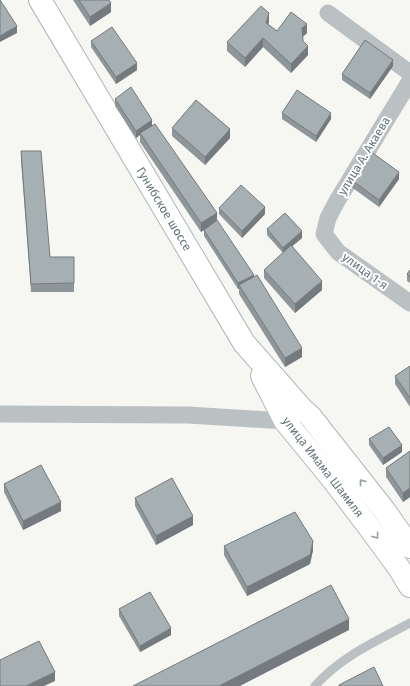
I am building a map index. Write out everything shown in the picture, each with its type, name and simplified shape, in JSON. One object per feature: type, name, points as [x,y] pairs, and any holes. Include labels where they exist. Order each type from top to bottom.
[{"type":"main road","name":"Гунибское шоссе","points":[[40,0],[244,343],[294,415]]},
{"type":"main road","name":"улица Имама Шамиля","points":[[294,415],[310,416],[380,504],[410,548]]},
{"type":"main road","name":"улица Имама Шамиля","points":[[294,415],[334,481],[406,571]]},
{"type":"street","points":[[328,13],[410,73]]},
{"type":"street","name":"улица А. Акаева","points":[[324,234],[328,218],[337,201],[410,81]]},
{"type":"street","name":"улица 1-я","points":[[324,234],[338,252],[410,303]]},
{"type":"street","points":[[0,414],[294,415]]},
{"type":"lane","points":[[315,686],[322,678],[356,652],[410,623]]},
{"type":"building","points":[[0,0],[17,26],[0,36]]},
{"type":"building","points":[[79,0],[109,0],[111,3],[90,17]]},
{"type":"building","points":[[261,6],[269,13],[266,23],[277,31],[291,12],[307,24],[302,28],[303,41],[308,46],[291,64],[263,38],[245,58],[227,42]]},
{"type":"building","points":[[112,27],[137,63],[116,77],[91,41]]},
{"type":"building","points":[[365,40],[393,60],[370,93],[342,74]]},
{"type":"building","points":[[131,87],[152,120],[136,131],[115,99]]},
{"type":"building","points":[[297,90],[331,113],[316,136],[282,113]]},
{"type":"building","points":[[196,100],[230,129],[205,157],[172,128]]},
{"type":"building","points":[[155,124],[217,213],[201,223],[140,133]]},
{"type":"building","points":[[21,151],[41,151],[50,257],[74,257],[74,283],[31,284]]},
{"type":"building","points":[[370,151],[399,172],[379,200],[350,179]]},
{"type":"building","points":[[241,185],[265,207],[242,231],[219,208]]},
{"type":"building","points":[[285,213],[302,231],[283,248],[267,229]]},
{"type":"building","points":[[217,220],[254,275],[238,283],[204,230]]},
{"type":"building","points":[[291,245],[322,281],[295,304],[264,270]]},
{"type":"building","points":[[410,270],[410,277],[407,274]]},
{"type":"building","points":[[257,275],[302,348],[285,358],[239,285]]},
{"type":"building","points":[[410,366],[410,398],[395,376]]},
{"type":"building","points":[[389,427],[402,445],[383,458],[369,439]]},
{"type":"building","points":[[410,451],[410,488],[403,493],[386,468]]},
{"type":"building","points":[[41,465],[61,502],[23,521],[4,484]]},
{"type":"building","points":[[172,478],[193,516],[156,536],[135,498]]},
{"type":"building","points":[[295,512],[313,541],[310,555],[247,587],[224,546]]},
{"type":"building","points":[[331,585],[349,619],[219,686],[133,686]]},
{"type":"building","points":[[150,592],[171,628],[140,646],[119,609]]},
{"type":"building","points":[[39,641],[55,672],[26,686],[0,686],[0,660]]},
{"type":"building","points":[[374,667],[383,686],[339,686],[339,685]]}]
